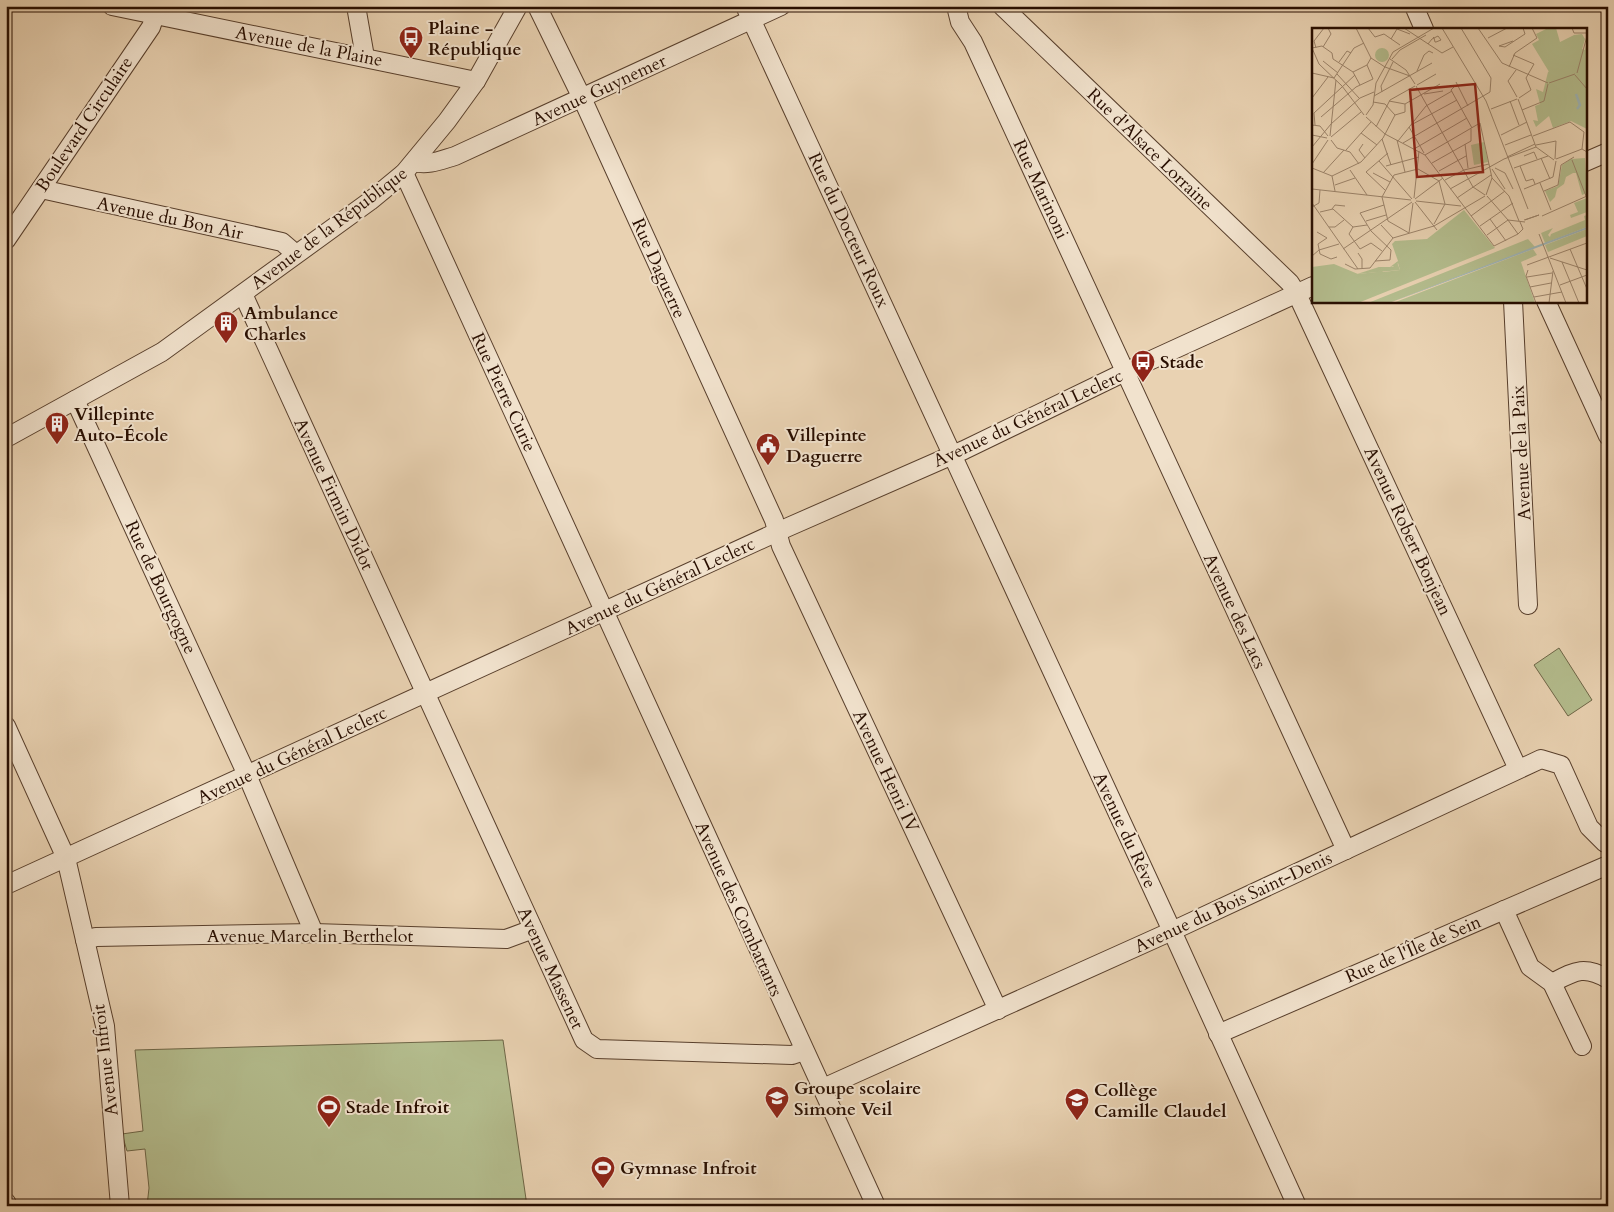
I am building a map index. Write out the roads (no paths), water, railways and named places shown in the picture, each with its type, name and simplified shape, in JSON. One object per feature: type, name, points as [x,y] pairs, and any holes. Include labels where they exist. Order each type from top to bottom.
[{"type":"street","name":"Avenue de la Plaine","points":[[112,6],[155,11],[476,81]]},
{"type":"street","points":[[356,6],[365,57]]},
{"type":"street","name":"Avenue de la République","points":[[6,438],[162,352],[370,201],[409,167],[447,121],[476,81],[518,6]]},
{"type":"street","name":"Rue Daguerre","points":[[537,6],[582,98],[774,520],[777,532]]},
{"type":"street","name":"Avenue Guynemer","points":[[409,167],[455,156],[582,98],[748,13],[781,6]]},
{"type":"street","name":"Rue Marinoni","points":[[956,6],[960,22],[974,42],[1125,372]]},
{"type":"street","name":"Rue d'Alsace Lorraine","points":[[1002,6],[1290,283],[1305,290]]},
{"type":"street","points":[[1414,6],[1424,28]]},
{"type":"street","name":"Boulevard Circulaire","points":[[6,240],[151,27],[155,11]]},
{"type":"street","name":"Rue du Docteur Roux","points":[[748,13],[952,455]]},
{"type":"street","points":[[1586,162],[1608,152]]},
{"type":"street","name":"Rue Pierre Curie","points":[[409,167],[604,611]]},
{"type":"street","name":"Avenue du Bon Air","points":[[41,189],[282,242],[296,254]]},
{"type":"street","name":"Avenue du Général Leclerc","points":[[6,885],[777,532],[952,455],[1125,372],[1305,290]]},
{"type":"street","name":"Avenue Robert Bonjean","points":[[1305,290],[1518,769]]},
{"type":"street","name":"Avenue Firmin Didot","points":[[243,294],[426,693]]},
{"type":"street","name":"Avenue de la Paix","points":[[1513,302],[1528,605]]},
{"type":"street","points":[[1546,302],[1608,436]]},
{"type":"street","name":"Avenue des Lacs","points":[[1125,372],[1346,850]]},
{"type":"street","name":"Rue de Bourgogne","points":[[75,400],[247,775],[314,933]]},
{"type":"street","name":"Avenue du Rêve","points":[[952,455],[1172,931],[1296,1206]]},
{"type":"street","name":"Avenue Henri IV","points":[[777,532],[785,555],[998,1010]]},
{"type":"street","name":"Avenue des Combattants","points":[[604,611],[876,1206]]},
{"type":"street","name":"Avenue Massenet","points":[[426,693],[584,1040],[597,1049],[792,1055],[804,1051]]},
{"type":"street","name":"Avenue Infroit","points":[[6,726],[66,858],[104,1026],[120,1206]]},
{"type":"street","name":"Avenue du Bois Saint-Denis","points":[[822,1088],[1172,931],[1541,759],[1561,765],[1589,827],[1606,843]]},
{"type":"street","name":"Rue de l'Île de Sein","points":[[1218,1034],[1608,865]]},
{"type":"street","points":[[1504,910],[1530,967],[1552,982],[1582,1046]]},
{"type":"street","name":"Avenue Marcelin Berthelot","points":[[85,940],[96,937],[314,933],[506,939],[533,929]]},
{"type":"street","points":[[1552,982],[1575,971],[1595,971],[1608,979]]},
{"type":"street","points":[[6,1202],[8,1206]]},
{"type":"place","name":"Plaine - République","points":[[411,59]]},
{"type":"place","name":"Ambulance Charles","points":[[226,344]]},
{"type":"place","name":"Stade","points":[[1143,383]]},
{"type":"place","name":"Villepinte Auto-École","points":[[57,445]]},
{"type":"place","name":"Villepinte Daguerre","points":[[768,466]]},
{"type":"place","name":"Groupe scolaire Simone Veil","points":[[777,1119]]},
{"type":"place","name":"Collège Camille Claudel","points":[[1077,1121]]},
{"type":"place","name":"Stade Infroit","points":[[329,1128]]},
{"type":"place","name":"Gymnase Infroit","points":[[603,1189]]}]
